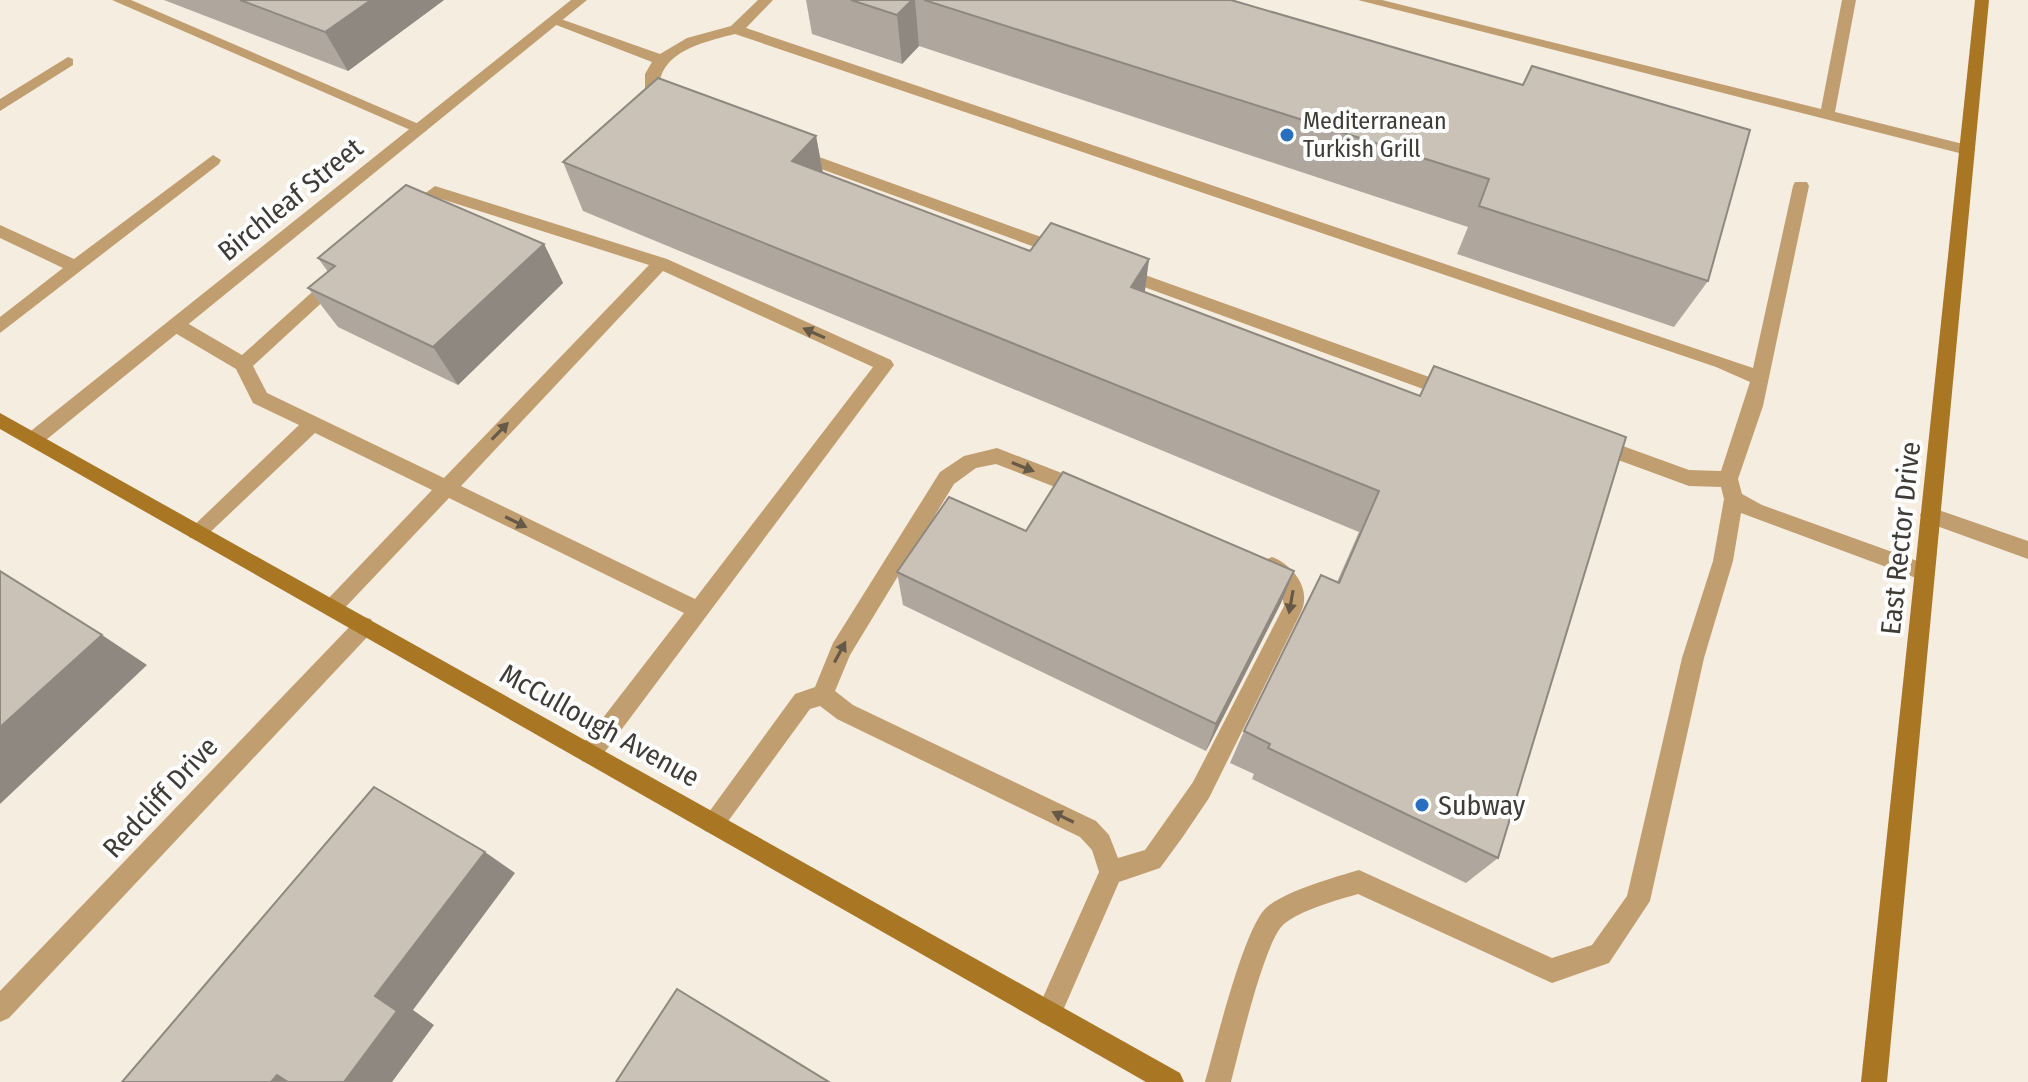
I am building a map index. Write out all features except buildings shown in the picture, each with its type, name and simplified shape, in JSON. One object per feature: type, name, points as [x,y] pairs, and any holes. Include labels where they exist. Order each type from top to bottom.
[{"type":"street","points":[[119,0],[420,128]]},
{"type":"street","name":"Birchleaf Street","points":[[34,439],[580,0]]},
{"type":"street","points":[[686,114],[671,109],[652,91],[652,74],[661,60],[692,41],[736,29],[766,0]]},
{"type":"street","points":[[1365,0],[1967,150]]},
{"type":"street","points":[[1827,115],[1849,0]]},
{"type":"street","name":"East Rector Drive","points":[[1874,1082],[1982,0]]},
{"type":"street","points":[[553,21],[661,60]]},
{"type":"street","points":[[736,29],[1722,362],[1760,379]]},
{"type":"street","points":[[0,106],[68,62]]},
{"type":"street","points":[[776,147],[1075,256]]},
{"type":"street","points":[[0,326],[213,160]]},
{"type":"street","points":[[1218,1082],[1252,961],[1274,916],[1324,892],[1359,882],[1552,971],[1600,954],[1638,901],[1693,658],[1723,561],[1731,489],[1760,379],[1801,186]]},
{"type":"street","points":[[401,221],[435,191],[661,263],[885,365],[590,753]]},
{"type":"street","points":[[0,231],[75,267]]},
{"type":"street","points":[[332,608],[661,263]]},
{"type":"street","points":[[1105,266],[1465,397]]},
{"type":"street","points":[[243,364],[345,272]]},
{"type":"street","points":[[176,325],[243,364],[260,398],[698,610]]},
{"type":"street","name":"McCullough Avenue","points":[[0,420],[1049,1013],[1138,1074],[1171,1082]]},
{"type":"street","points":[[197,532],[313,423]]},
{"type":"street","points":[[1584,440],[1689,478],[1731,489],[1755,511],[1924,572]]},
{"type":"street","points":[[823,695],[841,650],[947,478],[971,461],[997,456],[1097,496]]},
{"type":"street","points":[[1930,515],[2028,550]]},
{"type":"street","points":[[1111,872],[1152,860],[1174,830],[1201,790],[1294,606],[1293,586],[1282,569],[1253,558]]},
{"type":"street","name":"Redcliff Drive","points":[[0,1009],[364,626]]},
{"type":"street","points":[[713,823],[803,701],[823,695]]},
{"type":"street","points":[[823,695],[845,712],[1088,829],[1101,843],[1111,872],[1049,1013]]},
{"type":"place","name":"Mediterranean Turkish Grill","points":[[1287,135]]},
{"type":"place","name":"Subway","points":[[1422,805]]}]
